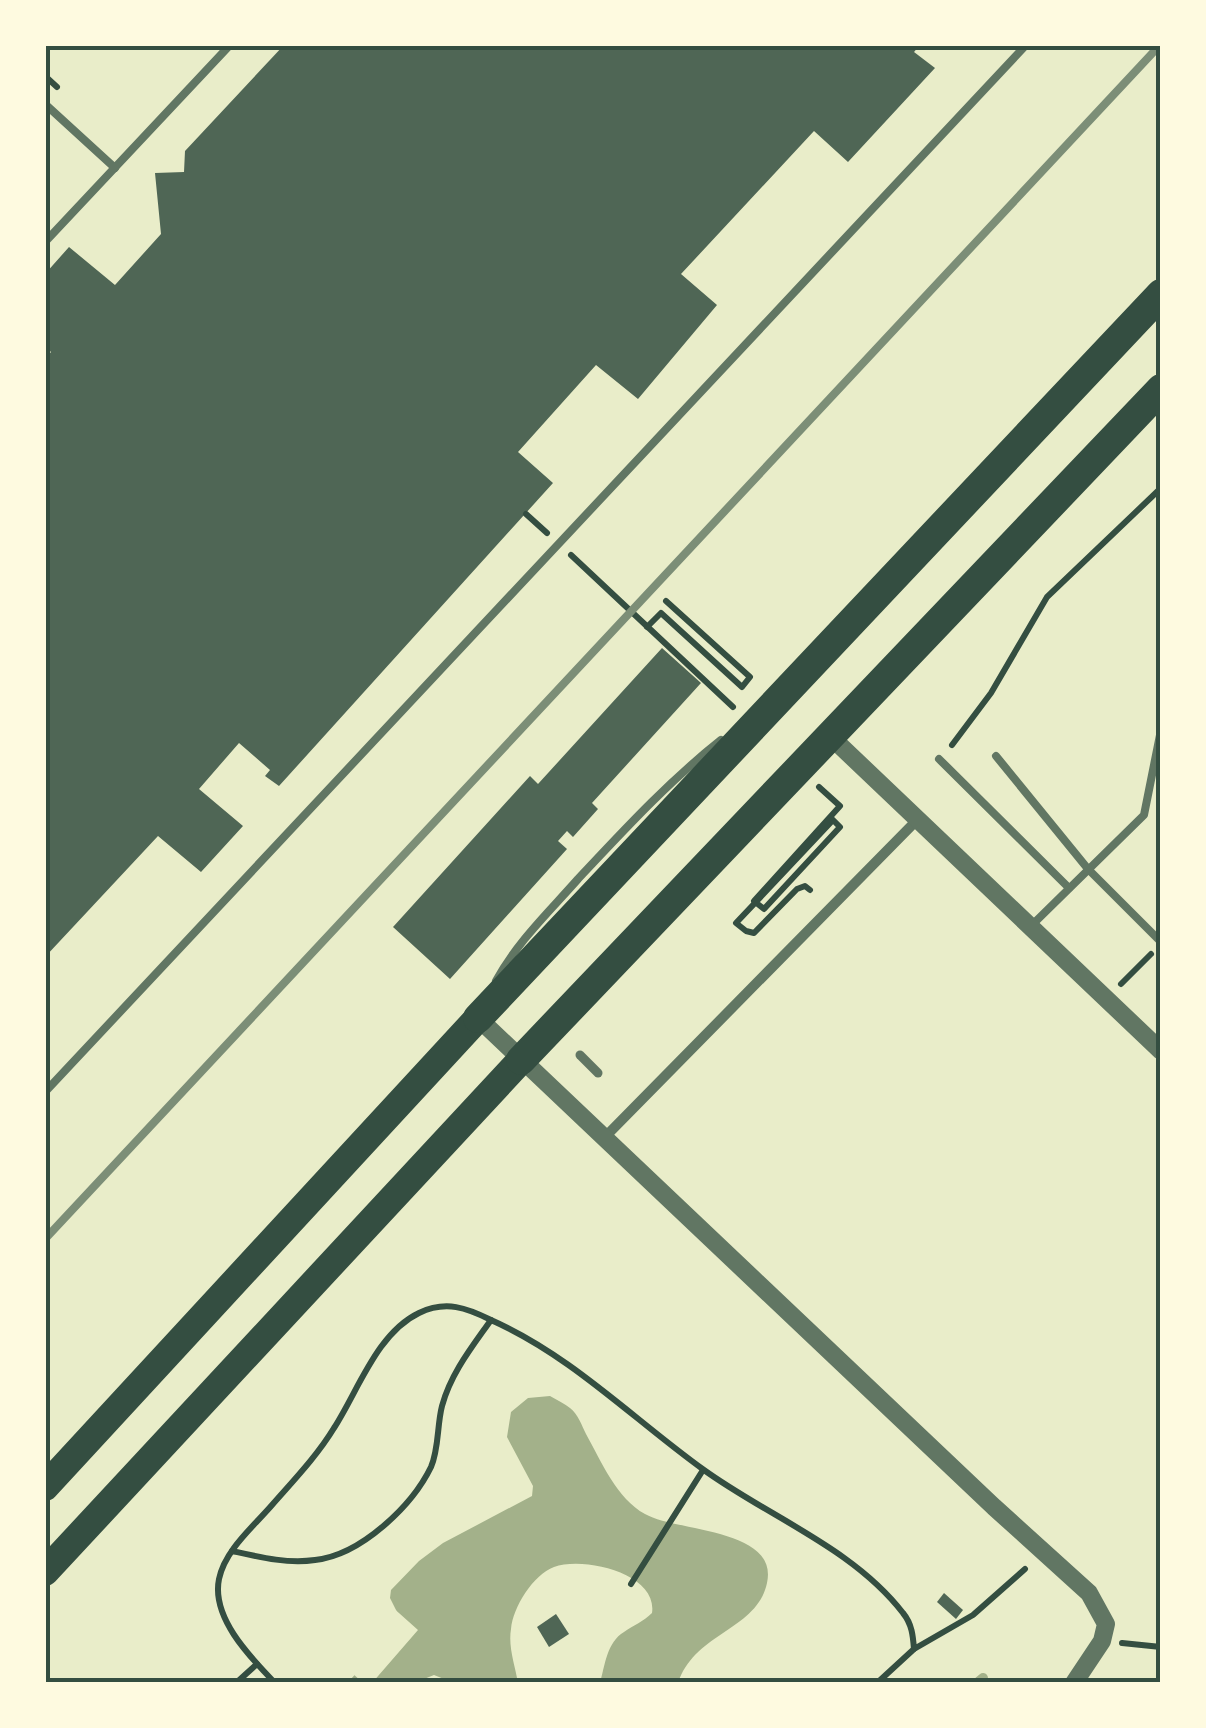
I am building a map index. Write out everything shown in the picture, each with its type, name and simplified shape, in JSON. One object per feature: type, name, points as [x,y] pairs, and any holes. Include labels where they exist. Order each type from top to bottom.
[{"type":"highway","points":[[45,1486],[478,1018],[1161,294]]},
{"type":"highway","points":[[45,1572],[520,1060],[1161,390]]},
{"type":"highway","points":[[1109,444],[1161,412]]},
{"type":"street","points":[[829,734],[1161,1051]]},
{"type":"street","points":[[606,1136],[918,819]]},
{"type":"street","points":[[478,1018],[1095,1602],[1106,1624],[1102,1641],[1074,1683]]},
{"type":"street","points":[[580,1056],[598,1073]]},
{"type":"lane","points":[[45,242],[230,45]]},
{"type":"lane","points":[[45,1092],[1026,45]]},
{"type":"lane","points":[[45,104],[115,168]]},
{"type":"lane","points":[[1032,926],[1144,816],[1161,730]]},
{"type":"lane","points":[[996,756],[1088,869],[1161,943]]},
{"type":"lane","points":[[939,760],[1069,888]]},
{"type":"path","points":[[939,760],[991,693],[1047,597],[1161,488]]},
{"type":"path","points":[[526,514],[555,540]]},
{"type":"path","points":[[569,554],[744,716]]},
{"type":"path","points":[[648,627],[660,613],[742,686],[750,678],[666,602]]},
{"type":"path","points":[[810,890],[805,886],[797,889],[754,933],[736,923],[832,820],[840,827],[764,909],[754,900],[840,806],[812,780]]},
{"type":"path","points":[[1106,999],[1161,943]]},
{"type":"path","points":[[275,1683],[257,1664],[220,1608],[219,1580],[232,1552],[333,1431],[388,1339],[416,1314],[439,1306],[462,1306],[544,1346],[616,1398],[704,1470],[801,1530],[868,1578],[904,1614],[913,1630],[914,1649]]},
{"type":"path","points":[[232,1552],[274,1560],[318,1560],[352,1548],[404,1509],[432,1464],[442,1406],[459,1364],[492,1320]]},
{"type":"path","points":[[631,1584],[704,1470]]},
{"type":"path","points":[[877,1683],[914,1649],[973,1615],[1044,1552]]},
{"type":"path","points":[[1102,1641],[1161,1647]]},
{"type":"path","points":[[236,1683],[257,1664]]},
{"type":"shaded area","points":[[550,1396],[575,1413],[611,1479],[635,1507],[660,1520],[742,1542],[757,1552],[766,1565],[767,1583],[761,1599],[739,1622],[698,1652],[678,1683],[600,1683],[614,1642],[652,1613],[651,1599],[643,1587],[616,1571],[567,1564],[539,1577],[516,1611],[510,1642],[518,1683],[454,1683],[434,1675],[414,1683],[347,1683],[400,1628],[402,1622],[390,1598],[391,1590],[419,1561],[443,1543],[532,1496],[533,1486],[507,1437],[511,1412],[528,1398]]},
{"type":"pier","points":[[390,1605],[418,1630],[372,1683],[363,1683],[351,1672],[396,1626]]},
{"type":"building","points":[[284,45],[920,45],[914,52],[935,68],[848,162],[814,131],[681,274],[717,305],[638,399],[596,365],[518,452],[553,483],[279,786],[265,776],[270,770],[239,743],[199,789],[243,826],[201,872],[158,836],[45,957],[45,359],[51,352],[45,346],[45,274],[69,247],[115,285],[161,234],[155,173],[184,172],[185,151]]},
{"type":"building","points":[[662,648],[701,683],[592,803],[598,809],[573,837],[567,831],[558,841],[567,849],[450,979],[393,927],[530,776],[538,784]]},
{"type":"building","points":[[944,1593],[963,1610],[956,1619],[937,1602]]},
{"type":"building","points":[[556,1614],[569,1634],[549,1647],[537,1627]]},
{"type":"waterway","points":[[977,1683],[983,1678]]},
{"type":"railway","points":[[45,1239],[1160,45]]}]
